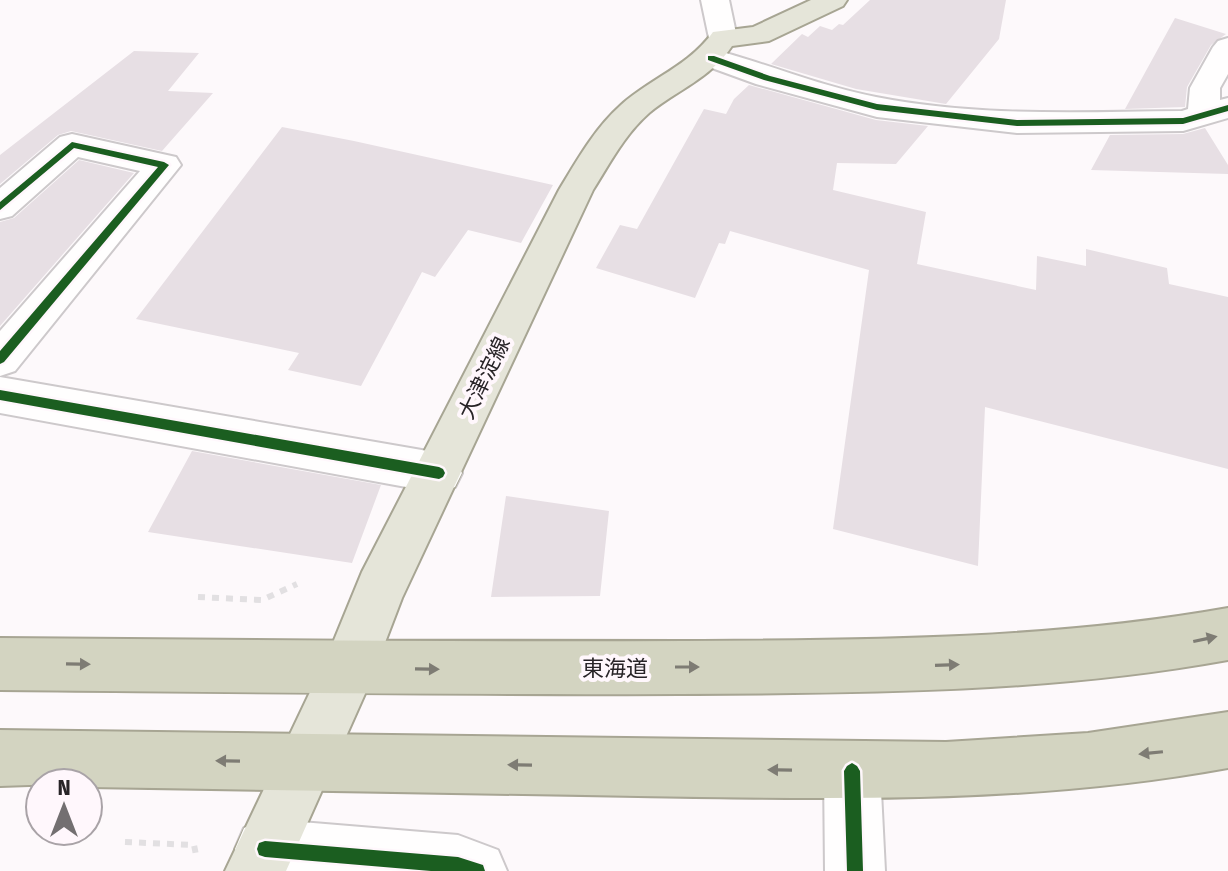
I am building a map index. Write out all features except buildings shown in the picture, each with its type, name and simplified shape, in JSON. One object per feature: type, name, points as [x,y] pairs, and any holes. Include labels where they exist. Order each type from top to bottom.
[{"type":"highway","name":"東海道","points":[[0,664],[349,668],[949,665],[1161,648],[1228,634]]},
{"type":"highway","points":[[0,758],[852,771],[1019,766],[1180,751],[1228,740]]},
{"type":"main road","name":"大津淀線","points":[[260,860],[349,668],[380,589],[576,190],[609,138],[716,32],[759,35],[833,0]]},
{"type":"street","points":[[716,32],[767,78],[877,107],[1017,123],[1183,121],[1215,111],[1205,88],[1228,47]]},
{"type":"street","points":[[0,207],[72,145],[164,165],[0,359]]},
{"type":"street","points":[[0,395],[439,473]]},
{"type":"street","points":[[852,771],[855,871]]},
{"type":"street","points":[[260,860],[458,865],[477,871]]},
{"type":"path","points":[[198,597],[262,600],[297,584]]},
{"type":"path","points":[[125,842],[194,845]]},
{"type":"cycle path","points":[[711,58],[767,78],[877,107],[1017,123],[1183,121],[1228,108]]},
{"type":"cycle path","points":[[0,207],[72,145],[164,165],[0,359]]},
{"type":"cycle path","points":[[0,395],[439,473]]},
{"type":"cycle path","points":[[852,771],[855,871]]},
{"type":"cycle path","points":[[265,849],[458,865],[477,871]]}]
